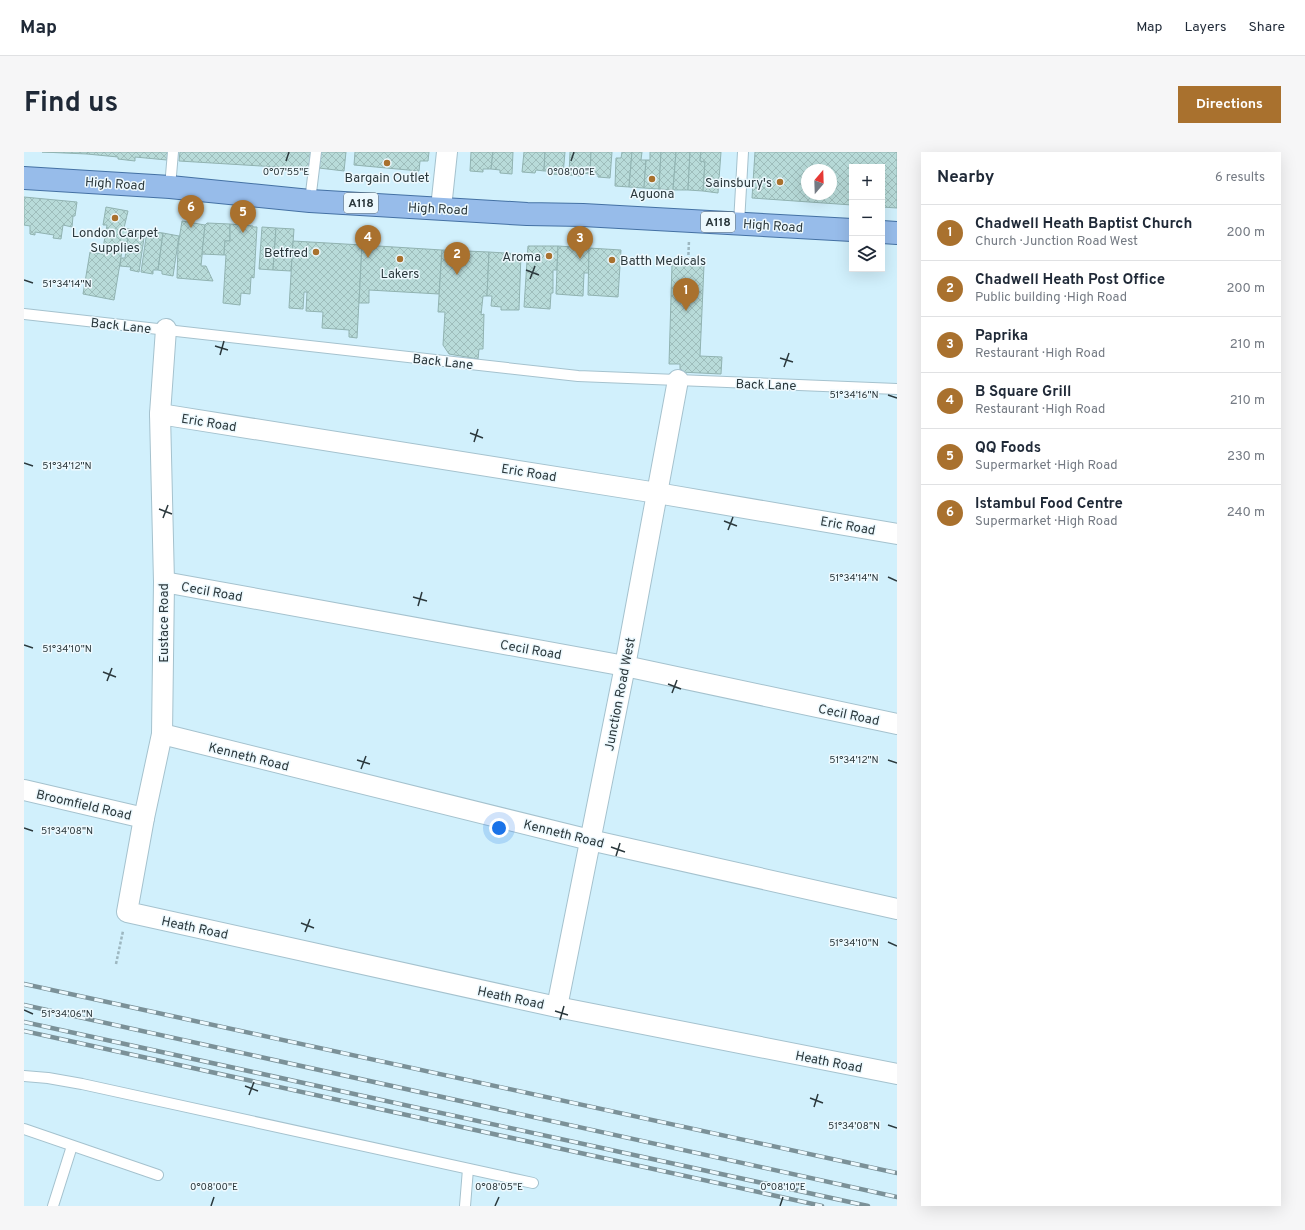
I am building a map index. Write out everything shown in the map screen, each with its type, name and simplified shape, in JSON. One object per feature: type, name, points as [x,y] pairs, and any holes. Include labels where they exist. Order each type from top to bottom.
[{"type":"main road","name":"High Road","points":[[24,178],[170,187],[310,201],[527,214],[583,215],[849,230]]},
{"type":"main road","points":[[885,232],[897,233]]},
{"type":"street","points":[[441,208],[447,152]]},
{"type":"street","name":"Eustace Road","points":[[127,912],[144,818],[162,734],[164,582],[160,414],[166,329]]},
{"type":"street","name":"Junction Road West","points":[[557,1007],[625,666],[678,380]]},
{"type":"street","name":"Eric Road","points":[[160,414],[657,492],[897,534]]},
{"type":"street","name":"Cecil Road","points":[[164,582],[625,666],[897,724]]},
{"type":"street","name":"Kenneth Road","points":[[162,734],[590,840],[897,909]]},
{"type":"street","name":"Broomfield Road","points":[[24,790],[144,818]]},
{"type":"street","name":"Heath Road","points":[[127,912],[557,1007],[897,1074]]},
{"type":"lane","points":[[170,187],[173,152]]},
{"type":"lane","points":[[310,201],[316,152]]},
{"type":"lane","points":[[739,223],[743,152]]},
{"type":"lane","name":"Back Lane","points":[[24,314],[578,376],[897,389]]},
{"type":"lane","points":[[24,1076],[48,1078],[82,1084],[533,1183]]},
{"type":"lane","points":[[24,1129],[158,1175]]},
{"type":"lane","points":[[53,1206],[72,1146]]},
{"type":"lane","points":[[465,1206],[468,1169]]},
{"type":"path","points":[[688,265],[689,221]]},
{"type":"path","points":[[116,964],[127,912]]},
{"type":"building","points":[[42,152],[88,152],[87,154]]},
{"type":"building","points":[[88,152],[168,152],[167,160],[135,157],[135,161],[118,159],[118,157],[87,154]]},
{"type":"building","points":[[180,152],[311,152],[310,169],[179,161]]},
{"type":"building","points":[[321,152],[346,152],[344,171],[319,168]]},
{"type":"building","name":"Bargain Outlet","points":[[355,152],[429,152],[428,161],[420,161],[419,171],[354,165]]},
{"type":"building","points":[[471,152],[493,152],[491,169],[483,169],[483,172],[470,171]]},
{"type":"building","points":[[493,152],[513,152],[512,174],[500,173],[500,170],[491,169]]},
{"type":"building","points":[[524,152],[545,152],[544,171],[536,170],[535,173],[522,172]]},
{"type":"building","points":[[545,152],[565,152],[563,175],[551,174],[551,171],[544,171]]},
{"type":"building","points":[[570,152],[591,152],[590,174],[582,173],[581,176],[569,175]]},
{"type":"building","points":[[591,152],[612,152],[610,178],[598,177],[598,174],[590,174]]},
{"type":"building","points":[[622,152],[632,152],[629,187],[615,186],[616,158],[621,158]]},
{"type":"building","points":[[632,152],[642,152],[641,160],[646,160],[644,188],[629,187]]},
{"type":"building","points":[[650,152],[661,152],[659,189],[644,188],[646,160],[650,160]]},
{"type":"building","points":[[661,152],[676,152],[673,190],[659,189]]},
{"type":"building","points":[[676,152],[690,152],[688,190],[673,190]]},
{"type":"building","points":[[690,152],[701,152],[700,161],[705,162],[703,191],[688,190]]},
{"type":"building","points":[[701,152],[721,152],[718,193],[703,191],[705,162],[700,161]]},
{"type":"building","name":"Sainsbury's","points":[[755,152],[897,152],[897,208],[885,207],[885,164],[849,164],[849,205],[752,198]]},
{"type":"building","points":[[24,197],[77,202],[72,227],[63,225],[61,239],[53,238],[54,235],[35,232],[35,235],[30,234],[30,226],[24,225]]},
{"type":"building","points":[[106,207],[128,211],[124,228],[129,229],[127,246],[123,245],[114,300],[83,294],[90,252],[102,254],[107,225],[103,225]]},
{"type":"building","points":[[182,221],[205,225],[201,266],[206,266],[213,281],[177,278],[178,246]]},
{"type":"building","points":[[207,223],[230,224],[230,241],[225,241],[224,255],[202,254],[205,225]]},
{"type":"building","points":[[230,224],[257,227],[254,278],[251,277],[250,294],[241,293],[240,305],[223,303],[226,255],[224,255],[225,241],[230,241]]},
{"type":"building","points":[[262,227],[276,228],[273,270],[259,269]]},
{"type":"building","points":[[276,228],[294,229],[291,271],[273,270]]},
{"type":"building","points":[[129,229],[145,231],[139,272],[130,270],[131,267],[120,266],[121,258],[125,258]]},
{"type":"building","points":[[147,231],[163,233],[158,270],[153,270],[153,274],[141,272]]},
{"type":"building","points":[[163,233],[179,236],[173,276],[162,274],[162,271],[158,270]]},
{"type":"building","points":[[293,241],[362,245],[357,338],[349,337],[349,330],[322,328],[323,312],[306,311],[307,292],[304,292],[303,309],[289,308]]},
{"type":"building","points":[[362,245],[442,250],[439,294],[369,290],[369,303],[359,303]]},
{"type":"building","points":[[528,246],[558,246],[557,270],[553,270],[553,293],[551,293],[550,309],[524,307]]},
{"type":"building","points":[[558,246],[589,248],[589,273],[584,273],[583,296],[556,294]]},
{"type":"building","points":[[589,248],[621,250],[618,297],[588,295]]},
{"type":"building","points":[[442,250],[489,252],[487,296],[483,296],[481,315],[484,314],[483,349],[479,349],[478,359],[449,354],[443,345],[445,312],[438,312]]},
{"type":"building","points":[[489,252],[521,254],[519,310],[501,310],[501,307],[491,306],[492,296],[487,296]]},
{"type":"building","points":[[672,264],[704,265],[700,356],[722,357],[721,374],[680,372],[680,364],[669,364]]},
{"type":"railway","points":[[24,984],[897,1173]]},
{"type":"railway","points":[[24,1005],[897,1197]]},
{"type":"railway","points":[[24,1022],[868,1206]]},
{"type":"railway","points":[[24,1031],[822,1206]]},
{"type":"place","name":"Bargain Outlet","points":[[387,163]]},
{"type":"place","name":"Aguona","points":[[652,179]]},
{"type":"place","name":"Sainsbury's","points":[[780,182]]},
{"type":"place","name":"London Carpet Supplies","points":[[115,218]]},
{"type":"place","name":"Istambul Food Centre","points":[[191,228]]},
{"type":"place","name":"QQ Foods","points":[[243,233]]},
{"type":"place","name":"Betfred","points":[[316,252]]},
{"type":"place","name":"Aroma","points":[[549,256]]},
{"type":"place","name":"B Square Grill","points":[[368,258]]},
{"type":"place","name":"Lakers","points":[[400,259]]},
{"type":"place","name":"Paprika","points":[[580,259]]},
{"type":"place","name":"Batth Medicals","points":[[612,260]]},
{"type":"place","name":"Chadwell Heath Post Office","points":[[457,275]]},
{"type":"place","name":"Chadwell Heath Baptist Church","points":[[686,311]]}]
